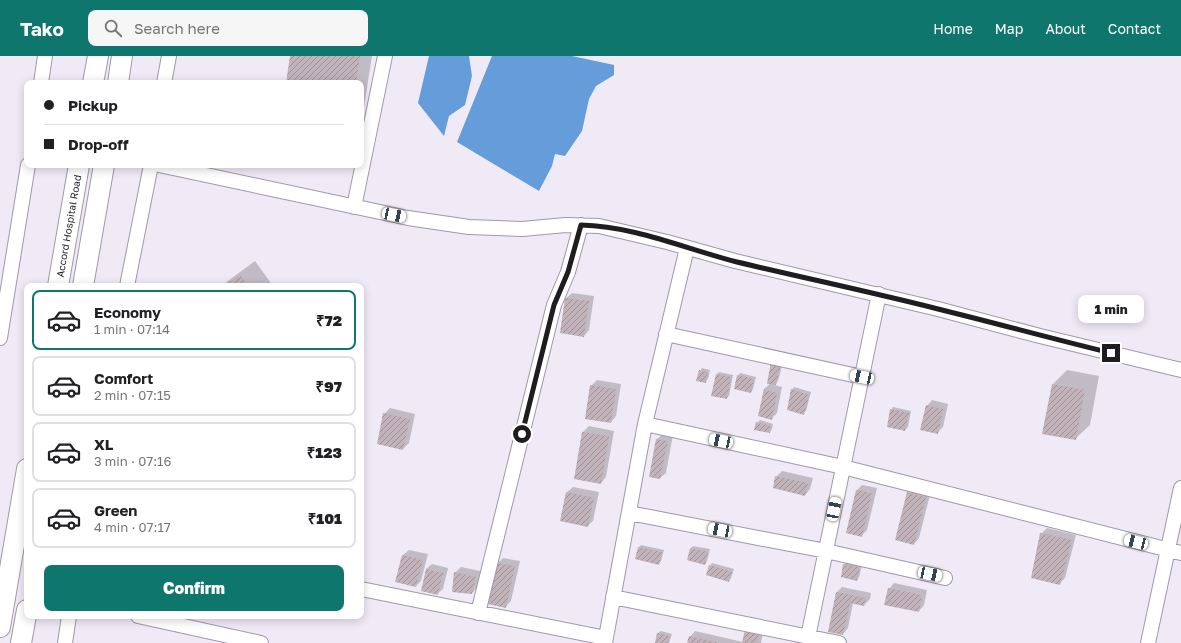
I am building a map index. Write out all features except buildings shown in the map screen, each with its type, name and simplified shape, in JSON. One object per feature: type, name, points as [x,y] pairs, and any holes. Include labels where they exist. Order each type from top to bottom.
[{"type":"street","points":[[42,80],[46,56]]},
{"type":"street","points":[[94,80],[98,56]]},
{"type":"street","points":[[118,80],[122,56]]},
{"type":"street","points":[[165,80],[169,56]]},
{"type":"street","points":[[364,158],[385,56]]},
{"type":"street","points":[[0,338],[28,168]]},
{"type":"street","name":"Accord Hospital Road","points":[[59,283],[78,168]]},
{"type":"street","points":[[84,283],[103,168]]},
{"type":"street","points":[[128,283],[150,168]]},
{"type":"street","points":[[173,168],[408,218],[469,227],[522,229],[566,225],[599,226],[636,234],[735,261],[879,294],[1040,336],[1181,370]]},
{"type":"street","points":[[354,207],[362,168]]},
{"type":"street","points":[[478,613],[550,320],[554,305],[568,272],[581,225]]},
{"type":"street","points":[[364,590],[605,640],[645,424],[687,248]]},
{"type":"street","points":[[808,637],[879,294]]},
{"type":"street","points":[[666,334],[862,377]]},
{"type":"street","points":[[645,424],[843,468],[1181,553]]},
{"type":"street","points":[[0,627],[24,487]]},
{"type":"street","points":[[1148,643],[1181,488]]},
{"type":"street","points":[[629,513],[826,551],[945,578]]},
{"type":"street","points":[[613,597],[839,643]]},
{"type":"street","points":[[21,643],[25,619]]},
{"type":"street","points":[[65,643],[69,619]]},
{"type":"street","points":[[152,619],[261,643]]},
{"type":"water","points":[[429,56],[469,56],[472,76],[465,105],[449,116],[444,136],[418,103]]},
{"type":"water","points":[[492,56],[572,56],[614,65],[614,75],[596,86],[589,99],[582,131],[565,156],[555,154],[552,166],[539,191],[457,142]]},
{"type":"route","points":[[522,434],[554,305],[568,272],[581,225],[599,226],[636,234],[735,261],[938,309],[1111,353]]}]
